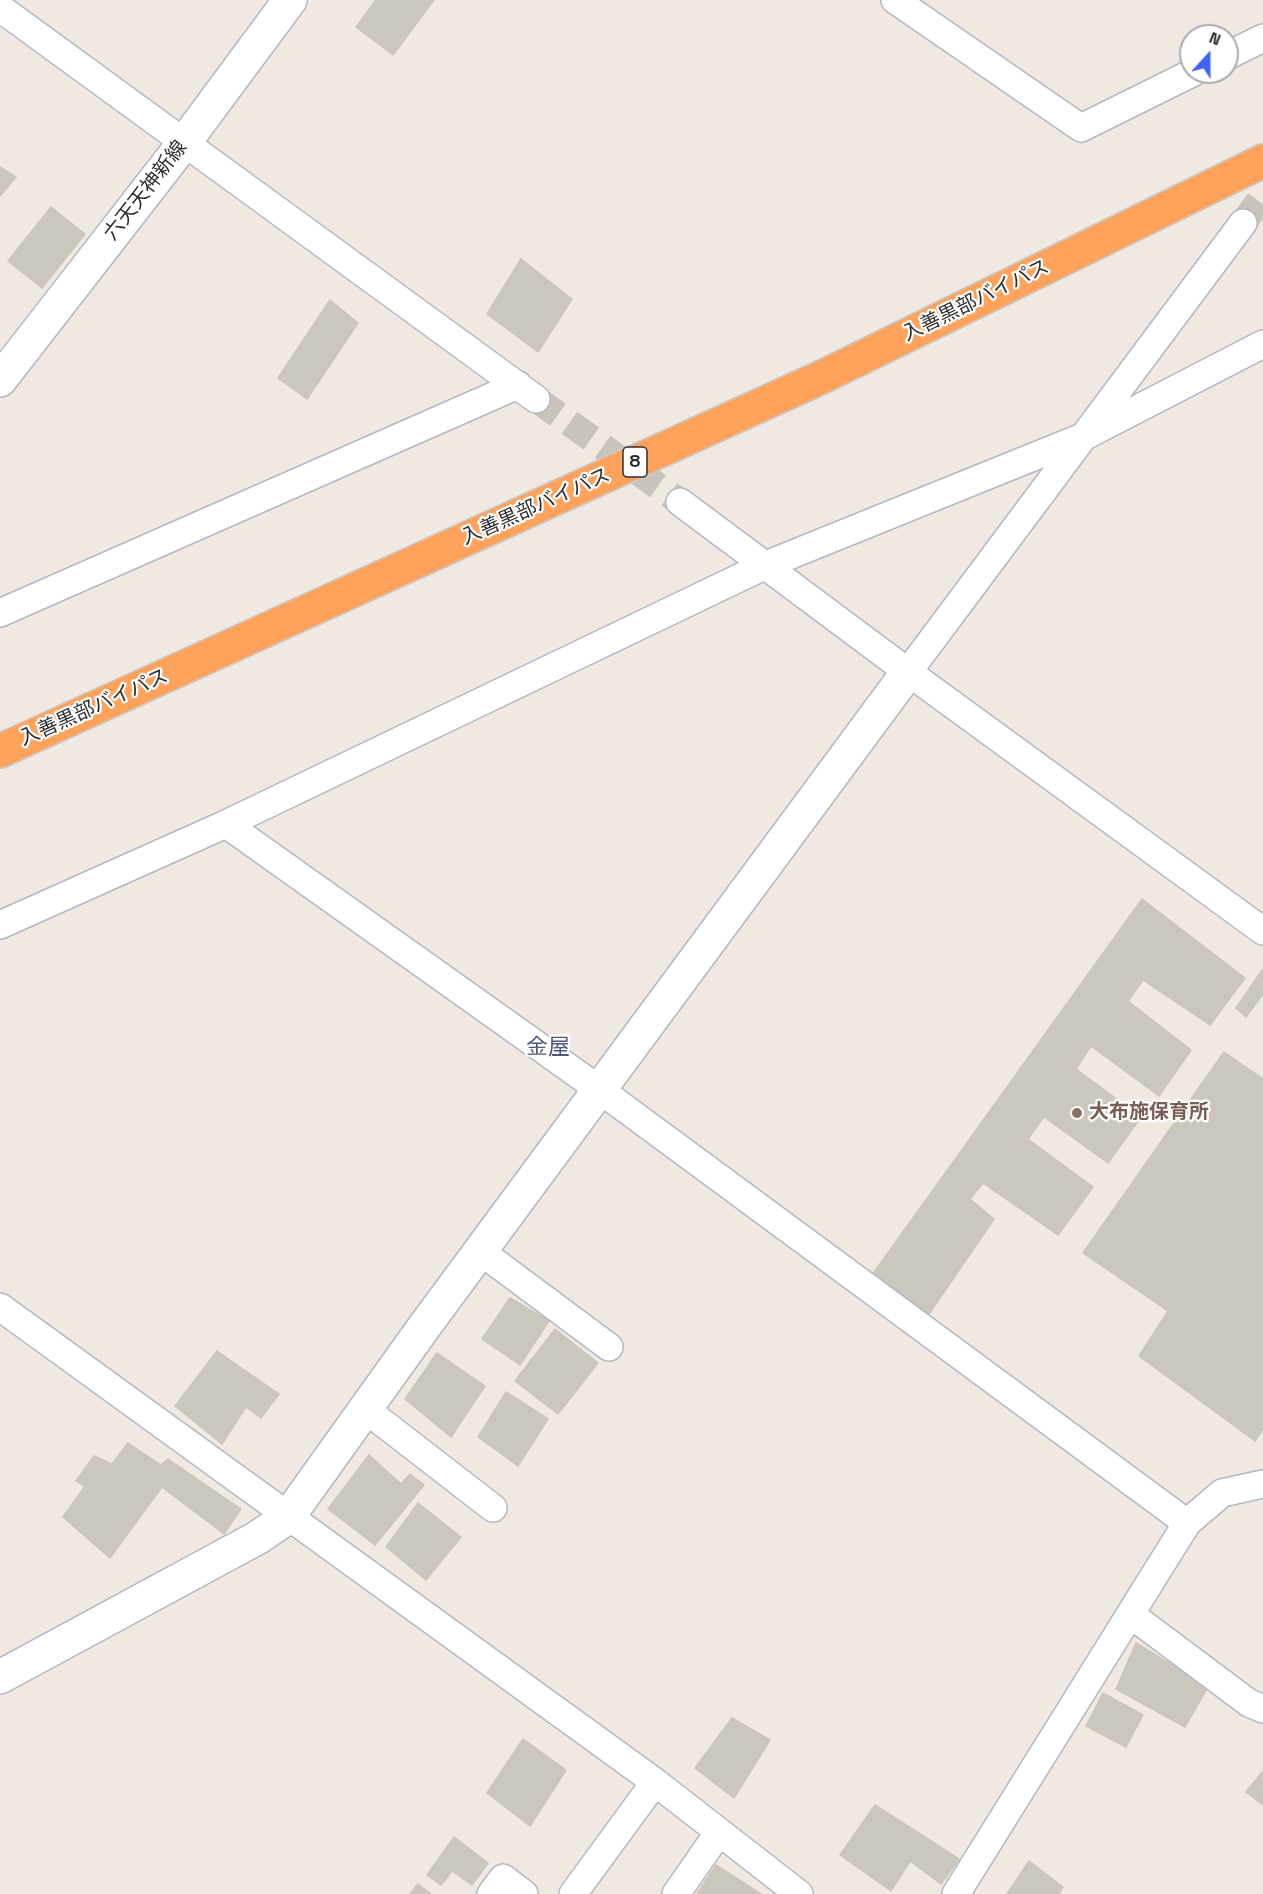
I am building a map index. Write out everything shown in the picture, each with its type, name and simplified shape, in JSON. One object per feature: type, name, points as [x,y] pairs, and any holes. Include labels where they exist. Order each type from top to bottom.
[{"type":"highway","name":"入善黒部バイパス","points":[[0,751],[822,377],[1263,161]]},
{"type":"street","name":"六天天神新線","points":[[0,380],[184,143],[290,0]]},
{"type":"street","points":[[895,0],[1081,128],[1179,79]]},
{"type":"street","points":[[0,8],[527,392],[0,613]]},
{"type":"street","points":[[1239,50],[1263,38]]},
{"type":"street","points":[[0,1677],[257,1538],[288,1517],[480,1251],[1243,223]]},
{"type":"street","points":[[0,925],[226,824],[766,566],[1085,436],[1263,344]]},
{"type":"street","points":[[680,502],[1263,931]]},
{"type":"street","points":[[226,824],[600,1090],[1187,1522]]},
{"type":"street","points":[[480,1251],[609,1347]]},
{"type":"street","points":[[0,1307],[654,1782],[799,1894]]},
{"type":"street","points":[[365,1409],[494,1508]]},
{"type":"street","points":[[956,1894],[1187,1522],[1221,1493],[1263,1484]]},
{"type":"street","points":[[1130,1614],[1249,1703],[1263,1710]]},
{"type":"street","points":[[573,1894],[654,1782]]},
{"type":"street","points":[[676,1894],[719,1832]]},
{"type":"street","points":[[491,1894],[503,1878],[524,1894]]},
{"type":"building","points":[[376,0],[434,0],[393,55],[356,27]]},
{"type":"building","points":[[0,167],[16,177],[0,196]]},
{"type":"building","points":[[51,207],[85,234],[42,288],[8,261]]},
{"type":"building","points":[[521,259],[572,299],[538,352],[487,314]]},
{"type":"building","points":[[330,300],[358,323],[307,399],[278,378]]},
{"type":"building","points":[[1142,899],[1245,978],[1210,1025],[1143,980],[1128,1001],[1191,1050],[1159,1096],[1091,1046],[1076,1069],[1141,1117],[1108,1163],[1044,1117],[1028,1139],[1093,1187],[1058,1235],[983,1183],[970,1199],[994,1219],[927,1317],[872,1275]]},
{"type":"building","points":[[1263,969],[1263,994],[1246,1017],[1236,1008]]},
{"type":"building","points":[[1224,1052],[1263,1079],[1263,1429],[1255,1441],[1139,1356],[1168,1311],[1083,1253]]},
{"type":"building","points":[[510,1298],[549,1321],[520,1365],[482,1339]]},
{"type":"building","points":[[555,1329],[598,1363],[558,1414],[515,1381]]},
{"type":"building","points":[[217,1351],[279,1394],[261,1418],[246,1407],[222,1444],[175,1406]]},
{"type":"building","points":[[437,1353],[485,1386],[451,1437],[405,1399]]},
{"type":"building","points":[[506,1392],[548,1419],[518,1466],[478,1437]]},
{"type":"building","points":[[128,1443],[161,1465],[168,1459],[241,1509],[224,1534],[162,1487],[110,1558],[63,1517],[85,1486],[76,1481],[94,1456],[112,1464]]},
{"type":"building","points":[[369,1455],[401,1484],[410,1474],[424,1485],[375,1545],[328,1509]]},
{"type":"building","points":[[418,1503],[461,1537],[426,1580],[386,1547]]},
{"type":"building","points":[[1136,1643],[1208,1687],[1185,1727],[1116,1689]]},
{"type":"building","points":[[1103,1693],[1143,1715],[1126,1747],[1086,1726]]},
{"type":"building","points":[[732,1718],[770,1740],[734,1798],[695,1768]]},
{"type":"building","points":[[523,1739],[566,1770],[530,1826],[487,1793]]},
{"type":"building","points":[[1263,1771],[1263,1805],[1246,1792]]},
{"type":"building","points":[[875,1805],[959,1859],[941,1884],[910,1861],[891,1891],[840,1855]]},
{"type":"building","points":[[454,1837],[488,1863],[472,1885],[452,1871],[441,1885],[427,1875]]},
{"type":"building","points":[[1029,1861],[1063,1887],[1059,1894],[1007,1894]]},
{"type":"building","points":[[716,1865],[761,1894],[697,1894]]},
{"type":"building","points":[[418,1884],[431,1894],[410,1894]]},
{"type":"tunnel","points":[[1243,223],[1263,196]]},
{"type":"tunnel","points":[[536,399],[680,502]]},
{"type":"place","name":"大布施保育所","points":[[1077,1113]]},
{"type":"district","name":"金屋","points":[[548,1048]]}]
